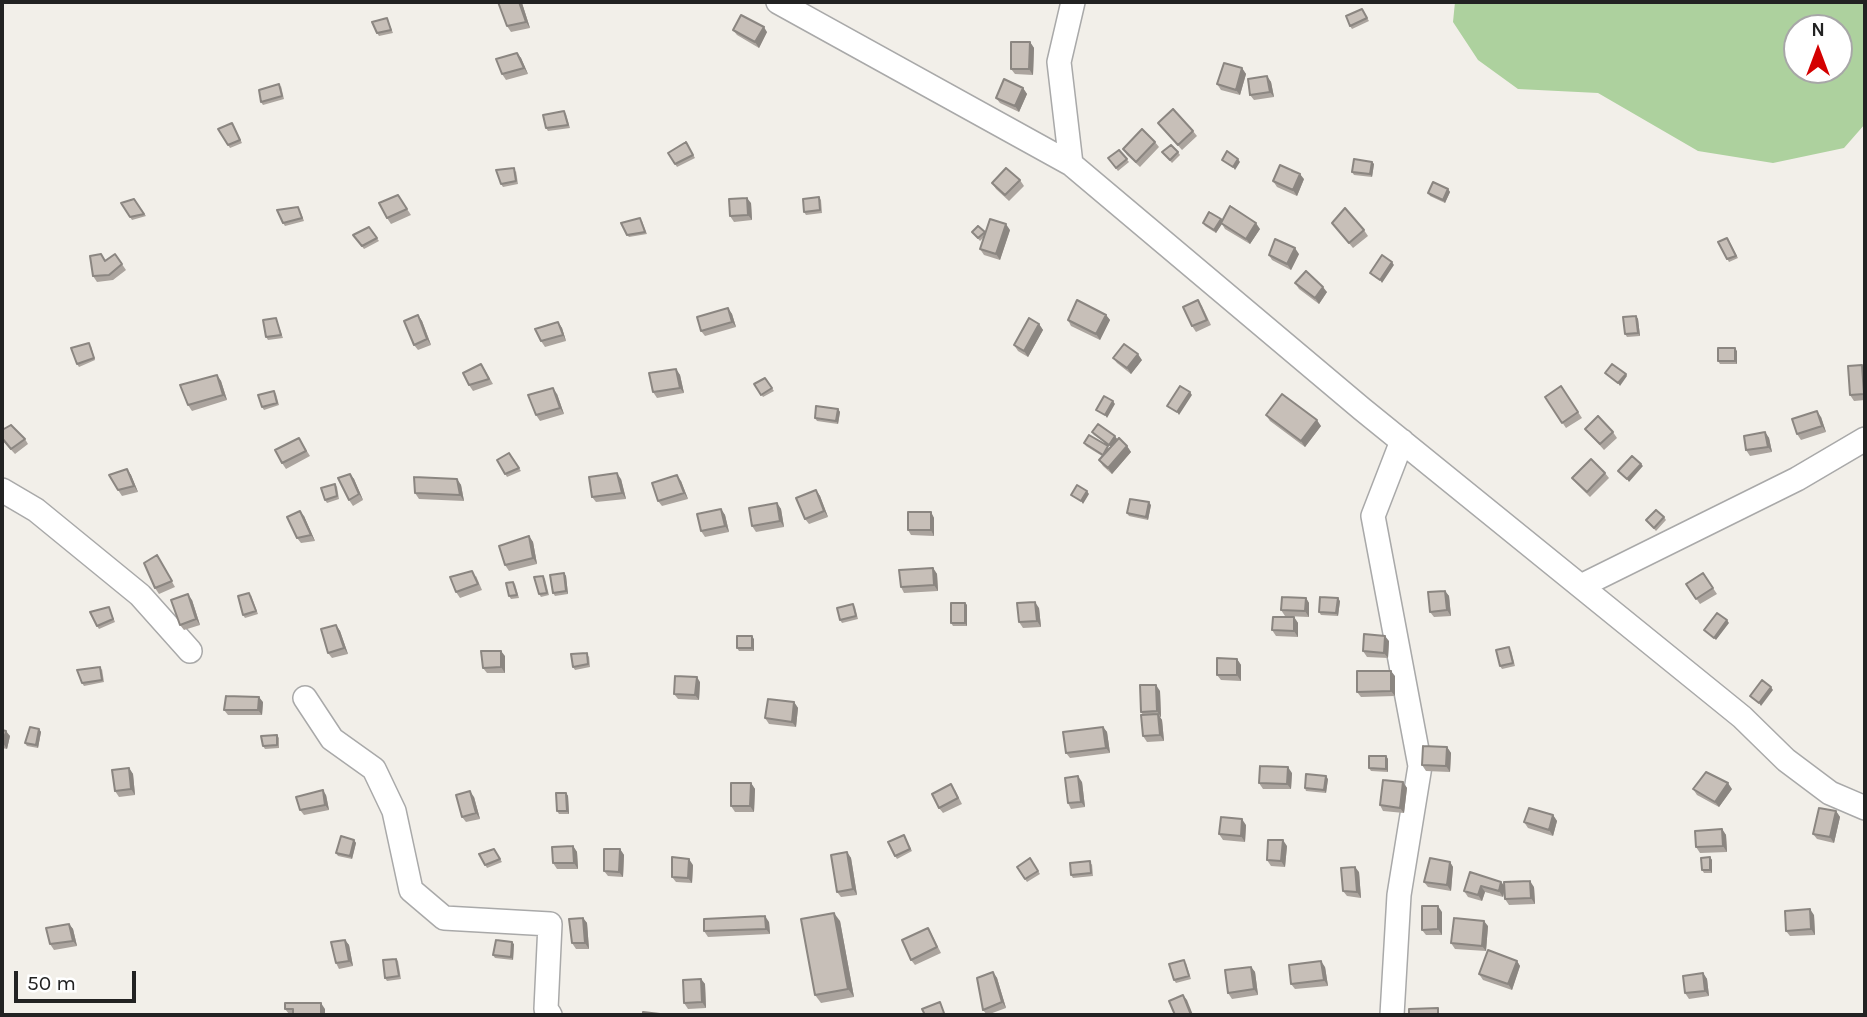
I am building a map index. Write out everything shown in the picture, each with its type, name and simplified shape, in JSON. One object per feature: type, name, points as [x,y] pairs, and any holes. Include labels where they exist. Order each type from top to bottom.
[{"type":"street","points":[[778,2],[1071,164],[1402,442],[1742,717],[1786,760],[1830,793],[1865,808]]},
{"type":"street","points":[[1071,164],[1059,62],[1073,2]]},
{"type":"street","points":[[1581,586],[1797,479],[1865,439]]},
{"type":"street","points":[[1392,1015],[1399,895],[1420,766],[1373,516],[1402,442]]},
{"type":"street","points":[[2,490],[36,510],[140,595],[190,651]]},
{"type":"street","points":[[305,698],[332,739],[374,769],[394,811],[411,890],[444,918],[550,924],[546,1009],[550,1015]]},
{"type":"green space","points":[[1455,2],[1865,2],[1865,124],[1844,148],[1773,163],[1698,151],[1598,93],[1518,89],[1478,60],[1453,22]]},
{"type":"building","points":[[498,2],[519,2],[526,22],[507,26]]},
{"type":"building","points":[[1362,9],[1367,18],[1350,26],[1346,16]]},
{"type":"building","points":[[741,15],[764,27],[755,42],[733,30]]},
{"type":"building","points":[[387,18],[391,30],[377,33],[372,22]]},
{"type":"building","points":[[1011,42],[1030,42],[1029,69],[1011,69]]},
{"type":"building","points":[[517,53],[524,68],[502,74],[496,59]]},
{"type":"building","points":[[1224,63],[1242,68],[1236,90],[1217,84]]},
{"type":"building","points":[[1267,76],[1270,92],[1250,95],[1248,79]]},
{"type":"building","points":[[1004,79],[1023,88],[1015,106],[996,98]]},
{"type":"building","points":[[279,84],[282,96],[261,102],[259,90]]},
{"type":"building","points":[[1173,109],[1193,131],[1178,145],[1158,123]]},
{"type":"building","points":[[564,111],[568,125],[546,128],[543,115]]},
{"type":"building","points":[[232,123],[240,140],[228,145],[218,129]]},
{"type":"building","points":[[1142,129],[1155,142],[1136,162],[1123,149]]},
{"type":"building","points":[[686,142],[693,155],[675,164],[668,153]]},
{"type":"building","points":[[1171,145],[1178,152],[1170,160],[1162,152]]},
{"type":"building","points":[[1119,150],[1127,159],[1116,168],[1108,158]]},
{"type":"building","points":[[1227,151],[1238,159],[1233,167],[1222,160]]},
{"type":"building","points":[[1354,159],[1372,162],[1370,174],[1352,172]]},
{"type":"building","points":[[1280,165],[1300,174],[1293,190],[1273,181]]},
{"type":"building","points":[[514,168],[516,181],[501,184],[496,170]]},
{"type":"building","points":[[1006,168],[1020,180],[1005,195],[992,183]]},
{"type":"building","points":[[1433,182],[1448,189],[1443,200],[1428,193]]},
{"type":"building","points":[[398,195],[407,209],[387,218],[379,203]]},
{"type":"building","points":[[819,197],[820,210],[804,212],[803,199]]},
{"type":"building","points":[[747,198],[748,215],[730,216],[729,199]]},
{"type":"building","points":[[134,199],[144,214],[130,217],[121,203]]},
{"type":"building","points":[[1230,206],[1256,223],[1246,239],[1221,223]]},
{"type":"building","points":[[298,207],[302,218],[283,223],[277,210]]},
{"type":"building","points":[[1345,208],[1364,230],[1349,243],[1332,223]]},
{"type":"building","points":[[1209,212],[1221,219],[1214,230],[1203,223]]},
{"type":"building","points":[[640,218],[645,232],[627,235],[621,223]]},
{"type":"building","points":[[990,219],[1006,224],[996,254],[980,249]]},
{"type":"building","points":[[978,226],[985,232],[978,238],[972,232]]},
{"type":"building","points":[[369,227],[377,238],[362,246],[353,235]]},
{"type":"building","points":[[1727,238],[1736,256],[1727,259],[1718,242]]},
{"type":"building","points":[[1275,239],[1295,248],[1287,264],[1269,255]]},
{"type":"building","points":[[101,254],[105,261],[115,254],[122,264],[109,275],[93,276],[90,256]]},
{"type":"building","points":[[1382,255],[1392,262],[1380,280],[1370,273]]},
{"type":"building","points":[[1306,271],[1323,287],[1315,298],[1295,283]]},
{"type":"building","points":[[1077,300],[1106,315],[1096,334],[1068,320]]},
{"type":"building","points":[[1198,300],[1207,320],[1192,326],[1183,307]]},
{"type":"building","points":[[728,308],[732,322],[701,331],[697,317]]},
{"type":"building","points":[[418,315],[427,339],[414,345],[404,321]]},
{"type":"building","points":[[1636,316],[1638,333],[1625,334],[1623,317]]},
{"type":"building","points":[[276,318],[281,335],[266,337],[263,320]]},
{"type":"building","points":[[1029,318],[1039,324],[1024,351],[1014,345]]},
{"type":"building","points":[[558,322],[563,335],[541,341],[535,329]]},
{"type":"building","points":[[89,343],[94,358],[77,364],[71,348]]},
{"type":"building","points":[[1124,344],[1138,354],[1127,368],[1113,358]]},
{"type":"building","points":[[1718,348],[1735,348],[1735,361],[1718,361]]},
{"type":"building","points":[[481,364],[489,379],[469,385],[463,373]]},
{"type":"building","points":[[1612,364],[1626,374],[1618,383],[1605,373]]},
{"type":"building","points":[[1862,365],[1864,394],[1850,395],[1848,366]]},
{"type":"building","points":[[676,369],[680,388],[653,392],[649,373]]},
{"type":"building","points":[[217,375],[223,395],[188,405],[180,385]]},
{"type":"building","points":[[765,378],[772,388],[761,395],[754,384]]},
{"type":"building","points":[[1180,386],[1190,392],[1177,412],[1167,406]]},
{"type":"building","points":[[1561,386],[1578,412],[1562,423],[1545,397]]},
{"type":"building","points":[[553,388],[560,408],[536,415],[528,395]]},
{"type":"building","points":[[274,391],[277,403],[262,407],[258,395]]},
{"type":"building","points":[[1282,394],[1317,420],[1301,441],[1266,415]]},
{"type":"building","points":[[1104,396],[1113,401],[1105,415],[1096,410]]},
{"type":"building","points":[[816,406],[838,409],[836,421],[815,418]]},
{"type":"building","points":[[1817,411],[1822,426],[1797,434],[1792,419]]},
{"type":"building","points":[[1598,416],[1613,432],[1600,444],[1585,429]]},
{"type":"building","points":[[1098,424],[1115,436],[1109,445],[1092,432]]},
{"type":"building","points":[[11,425],[25,439],[11,449],[2,438],[2,430]]},
{"type":"building","points":[[1765,432],[1768,447],[1746,450],[1744,436]]},
{"type":"building","points":[[1089,435],[1108,446],[1103,455],[1084,443]]},
{"type":"building","points":[[299,438],[306,451],[282,463],[275,450]]},
{"type":"building","points":[[1119,438],[1127,446],[1108,468],[1099,460]]},
{"type":"building","points":[[509,453],[519,468],[505,474],[497,460]]},
{"type":"building","points":[[1632,456],[1641,464],[1627,479],[1618,471]]},
{"type":"building","points":[[1591,459],[1605,473],[1587,492],[1572,478]]},
{"type":"building","points":[[127,469],[134,486],[118,490],[109,475]]},
{"type":"building","points":[[617,473],[622,493],[592,497],[589,477]]},
{"type":"building","points":[[350,474],[359,494],[349,500],[338,478]]},
{"type":"building","points":[[677,475],[684,493],[658,501],[652,483]]},
{"type":"building","points":[[414,477],[457,479],[460,495],[415,493]]},
{"type":"building","points":[[335,484],[337,496],[325,500],[321,488]]},
{"type":"building","points":[[1077,485],[1087,491],[1081,501],[1071,495]]},
{"type":"building","points":[[816,490],[824,511],[805,519],[796,498]]},
{"type":"building","points":[[1130,499],[1149,502],[1146,517],[1127,513]]},
{"type":"building","points":[[777,503],[780,521],[752,526],[749,508]]},
{"type":"building","points":[[721,509],[725,526],[701,531],[697,514]]},
{"type":"building","points":[[1656,510],[1664,517],[1654,528],[1646,520]]},
{"type":"building","points":[[300,511],[311,535],[297,538],[287,517]]},
{"type":"building","points":[[908,512],[931,512],[931,530],[908,530]]},
{"type":"building","points":[[529,536],[533,558],[505,565],[499,546]]},
{"type":"building","points":[[157,555],[172,581],[155,588],[144,563]]},
{"type":"building","points":[[933,568],[934,585],[901,587],[899,570]]},
{"type":"building","points":[[472,571],[478,584],[456,592],[450,577]]},
{"type":"building","points":[[564,573],[566,591],[553,593],[550,575]]},
{"type":"building","points":[[1703,573],[1713,588],[1696,599],[1686,584]]},
{"type":"building","points":[[543,576],[547,593],[539,594],[534,577]]},
{"type":"building","points":[[513,582],[517,595],[509,596],[506,583]]},
{"type":"building","points":[[1445,591],[1447,610],[1430,612],[1428,592]]},
{"type":"building","points":[[249,593],[256,611],[243,615],[238,596]]},
{"type":"building","points":[[188,594],[196,619],[180,625],[171,600]]},
{"type":"building","points":[[1282,597],[1306,598],[1305,611],[1281,610]]},
{"type":"building","points":[[1320,597],[1338,598],[1336,613],[1319,612]]},
{"type":"building","points":[[1035,602],[1037,621],[1019,622],[1017,603]]},
{"type":"building","points":[[951,603],[965,603],[965,623],[951,623]]},
{"type":"building","points":[[853,604],[856,616],[840,620],[837,608]]},
{"type":"building","points":[[109,607],[113,619],[97,626],[90,612]]},
{"type":"building","points":[[1717,613],[1727,620],[1714,638],[1704,630]]},
{"type":"building","points":[[1273,617],[1294,617],[1294,631],[1272,630]]},
{"type":"building","points":[[336,625],[344,648],[328,653],[321,629]]},
{"type":"building","points":[[1364,634],[1385,636],[1384,653],[1363,651]]},
{"type":"building","points":[[737,636],[752,636],[752,648],[737,648]]},
{"type":"building","points":[[1509,647],[1513,663],[1500,666],[1496,650]]},
{"type":"building","points":[[481,651],[501,651],[501,667],[483,668]]},
{"type":"building","points":[[587,653],[588,664],[573,667],[571,654]]},
{"type":"building","points":[[1217,658],[1237,659],[1237,675],[1217,675]]},
{"type":"building","points":[[100,667],[102,680],[82,683],[77,670]]},
{"type":"building","points":[[1357,671],[1391,671],[1391,691],[1357,692]]},
{"type":"building","points":[[675,676],[697,677],[695,695],[674,694]]},
{"type":"building","points":[[1762,680],[1771,687],[1759,703],[1750,696]]},
{"type":"building","points":[[1140,685],[1156,685],[1157,711],[1141,712]]},
{"type":"building","points":[[226,696],[259,697],[258,710],[224,710]]},
{"type":"building","points":[[768,699],[794,702],[792,722],[765,718]]},
{"type":"building","points":[[1158,714],[1160,735],[1143,736],[1141,715]]},
{"type":"building","points":[[30,727],[39,729],[36,745],[25,743]]},
{"type":"building","points":[[1103,727],[1106,748],[1066,753],[1063,732]]},
{"type":"building","points":[[2,730],[6,731],[3,743],[2,743]]},
{"type":"building","points":[[277,735],[277,745],[263,746],[261,736]]},
{"type":"building","points":[[1423,746],[1447,747],[1446,766],[1422,765]]},
{"type":"building","points":[[1369,756],[1386,756],[1386,769],[1369,768]]},
{"type":"building","points":[[1260,766],[1288,767],[1287,784],[1259,783]]},
{"type":"building","points":[[129,768],[131,789],[115,791],[112,770]]},
{"type":"building","points":[[1706,772],[1728,783],[1715,802],[1693,789]]},
{"type":"building","points":[[1306,774],[1326,776],[1324,790],[1305,788]]},
{"type":"building","points":[[1078,776],[1081,802],[1068,803],[1065,778]]},
{"type":"building","points":[[1383,780],[1403,782],[1400,808],[1380,805]]},
{"type":"building","points":[[731,783],[751,783],[750,806],[731,806]]},
{"type":"building","points":[[951,784],[958,798],[939,808],[932,794]]},
{"type":"building","points":[[323,790],[325,805],[300,810],[296,797]]},
{"type":"building","points":[[470,791],[476,813],[462,817],[456,795]]},
{"type":"building","points":[[556,793],[566,793],[567,811],[557,811]]},
{"type":"building","points":[[1529,808],[1553,815],[1549,830],[1524,822]]},
{"type":"building","points":[[1819,808],[1836,811],[1830,837],[1813,834]]},
{"type":"building","points":[[1221,817],[1242,819],[1241,836],[1219,834]]},
{"type":"building","points":[[1722,829],[1723,846],[1696,847],[1695,831]]},
{"type":"building","points":[[904,835],[910,849],[895,856],[888,842]]},
{"type":"building","points":[[341,836],[354,840],[350,856],[336,853]]},
{"type":"building","points":[[1268,840],[1283,840],[1281,861],[1267,860]]},
{"type":"building","points":[[573,846],[574,863],[553,863],[552,847]]},
{"type":"building","points":[[494,849],[500,859],[485,865],[479,854]]},
{"type":"building","points":[[604,849],[620,849],[619,872],[604,871]]},
{"type":"building","points":[[847,852],[853,889],[837,892],[831,855]]},
{"type":"building","points":[[672,857],[689,859],[688,878],[672,877]]},
{"type":"building","points":[[1710,857],[1710,870],[1702,870],[1701,858]]},
{"type":"building","points":[[1030,858],[1038,871],[1025,879],[1017,867]]},
{"type":"building","points":[[1430,858],[1450,862],[1447,885],[1424,882]]},
{"type":"building","points":[[1090,861],[1091,873],[1071,875],[1070,863]]},
{"type":"building","points":[[1355,867],[1357,892],[1343,891],[1341,868]]},
{"type":"building","points":[[1470,872],[1501,882],[1499,891],[1481,886],[1478,895],[1464,891]]},
{"type":"building","points":[[1530,881],[1531,898],[1505,899],[1504,882]]},
{"type":"building","points":[[1422,906],[1438,906],[1438,929],[1422,930]]},
{"type":"building","points":[[1810,909],[1811,929],[1786,931],[1785,911]]},
{"type":"building","points":[[834,913],[848,989],[815,995],[801,919]]},
{"type":"building","points":[[765,916],[766,929],[704,931],[704,919]]},
{"type":"building","points":[[583,918],[585,943],[572,943],[569,919]]},
{"type":"building","points":[[1454,918],[1484,921],[1482,946],[1451,943]]},
{"type":"building","points":[[69,924],[73,941],[50,944],[46,928]]},
{"type":"building","points":[[928,928],[937,947],[911,960],[902,940]]},
{"type":"building","points":[[345,940],[349,961],[336,963],[331,942]]},
{"type":"building","points":[[496,940],[512,942],[511,957],[493,955]]},
{"type":"building","points":[[1488,950],[1517,961],[1508,984],[1479,974]]},
{"type":"building","points":[[396,959],[399,976],[385,978],[383,960]]},
{"type":"building","points":[[1184,960],[1189,976],[1174,980],[1169,964]]},
{"type":"building","points":[[1321,961],[1324,980],[1291,984],[1289,965]]},
{"type":"building","points":[[1251,967],[1254,989],[1228,993],[1225,970]]},
{"type":"building","points":[[993,972],[1002,1002],[983,1010],[977,978]]},
{"type":"building","points":[[1703,973],[1705,991],[1685,993],[1683,976]]},
{"type":"building","points":[[701,979],[702,1002],[684,1003],[683,980]]},
{"type":"building","points":[[1183,995],[1191,1015],[1175,1015],[1169,1001]]},
{"type":"building","points":[[940,1002],[944,1013],[925,1015],[922,1009]]},
{"type":"building","points":[[285,1003],[321,1003],[321,1015],[293,1015],[293,1009],[285,1009]]},
{"type":"building","points":[[1438,1008],[1438,1015],[1409,1015],[1409,1009]]},
{"type":"building","points":[[643,1012],[660,1014],[660,1015],[643,1015]]}]
